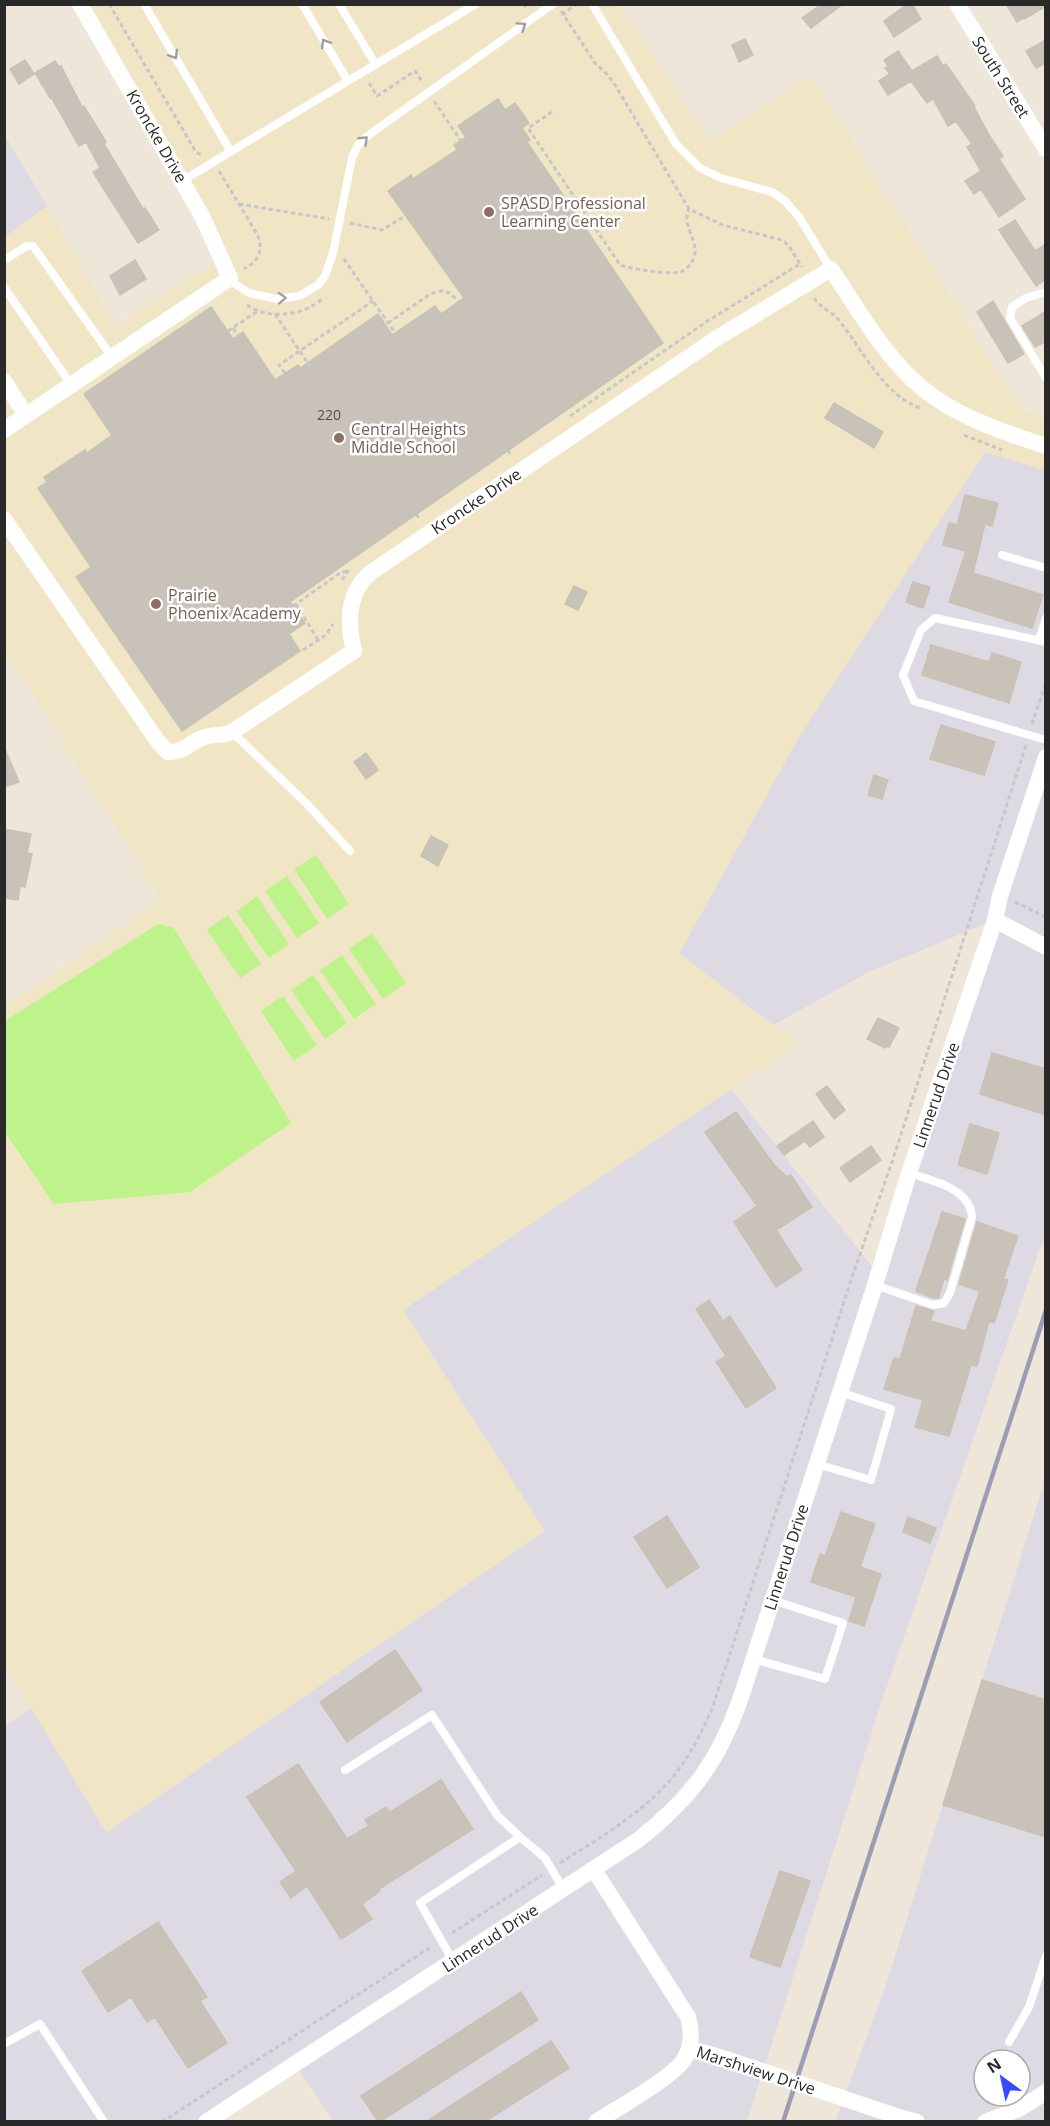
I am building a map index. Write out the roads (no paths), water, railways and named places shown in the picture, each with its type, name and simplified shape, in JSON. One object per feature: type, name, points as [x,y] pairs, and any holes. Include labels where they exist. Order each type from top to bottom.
[{"type":"street","name":"Kroncke Drive","points":[[80,4],[202,216],[230,278]]},
{"type":"street","name":"South Street","points":[[957,4],[1046,149]]},
{"type":"street","name":"Kroncke Drive","points":[[4,519],[163,748],[168,752],[179,751],[205,736],[225,735],[232,732],[354,651],[350,630],[352,598],[356,589],[370,573],[717,338],[831,268]]},
{"type":"street","points":[[831,268],[883,345],[915,382],[954,410],[982,423],[1046,446]]},
{"type":"street","points":[[4,430],[230,278]]},
{"type":"street","points":[[4,381],[26,415]]},
{"type":"street","name":"Linnerud Drive","points":[[206,2121],[638,1840],[662,1821],[701,1779],[733,1722],[875,1285],[909,1173],[995,920],[1000,896],[1046,757]]},
{"type":"street","points":[[995,920],[1046,947]]},
{"type":"street","name":"Marshview Drive","points":[[594,1870],[688,2017],[691,2027],[688,2048],[732,2061],[878,2116],[917,2121]]},
{"type":"street","points":[[596,2121],[673,2070],[684,2059],[688,2048]]},
{"type":"street","points":[[985,2121],[1019,2109],[1046,2092]]},
{"type":"lane","points":[[144,4],[231,152]]},
{"type":"lane","points":[[302,4],[348,81]]},
{"type":"lane","points":[[339,4],[376,65]]},
{"type":"lane","points":[[182,181],[476,4]]},
{"type":"lane","points":[[230,278],[249,293],[268,298],[288,299],[310,291],[318,285],[329,268],[354,151],[364,139],[555,4]]},
{"type":"lane","points":[[592,4],[676,144],[700,168],[721,178],[772,192],[785,201],[799,217],[831,268]]},
{"type":"lane","points":[[4,260],[28,245],[33,246],[112,357]]},
{"type":"lane","points":[[4,287],[72,386]]},
{"type":"lane","points":[[1046,292],[1026,298],[1011,308],[1010,318],[1046,378]]},
{"type":"lane","points":[[1002,555],[1046,568]]},
{"type":"lane","points":[[1046,618],[1042,641],[935,618],[921,630],[903,675],[914,701],[1046,740]]},
{"type":"lane","points":[[232,732],[307,804],[350,851]]},
{"type":"lane","points":[[875,1285],[933,1305],[944,1303],[950,1293],[972,1217],[971,1205],[964,1196],[940,1184],[909,1173]]},
{"type":"lane","points":[[816,1464],[871,1480],[891,1409],[840,1392]]},
{"type":"lane","points":[[753,1659],[825,1678],[843,1623],[772,1600]]},
{"type":"lane","points":[[345,1770],[432,1715],[497,1815],[545,1858],[564,1890]]},
{"type":"lane","points":[[453,1961],[420,1903],[520,1837]]},
{"type":"lane","points":[[1009,2042],[1029,2007],[1046,1956]]},
{"type":"lane","points":[[4,2044],[40,2024],[104,2121]]},
{"type":"railway","points":[[783,2122],[1046,1310]]},
{"type":"place","name":"SPASD Professional Learning Center","points":[[489,212]]},
{"type":"place","name":"Central Heights Middle School","points":[[339,438]]},
{"type":"place","name":"Prairie Phoenix Academy","points":[[156,604]]}]
